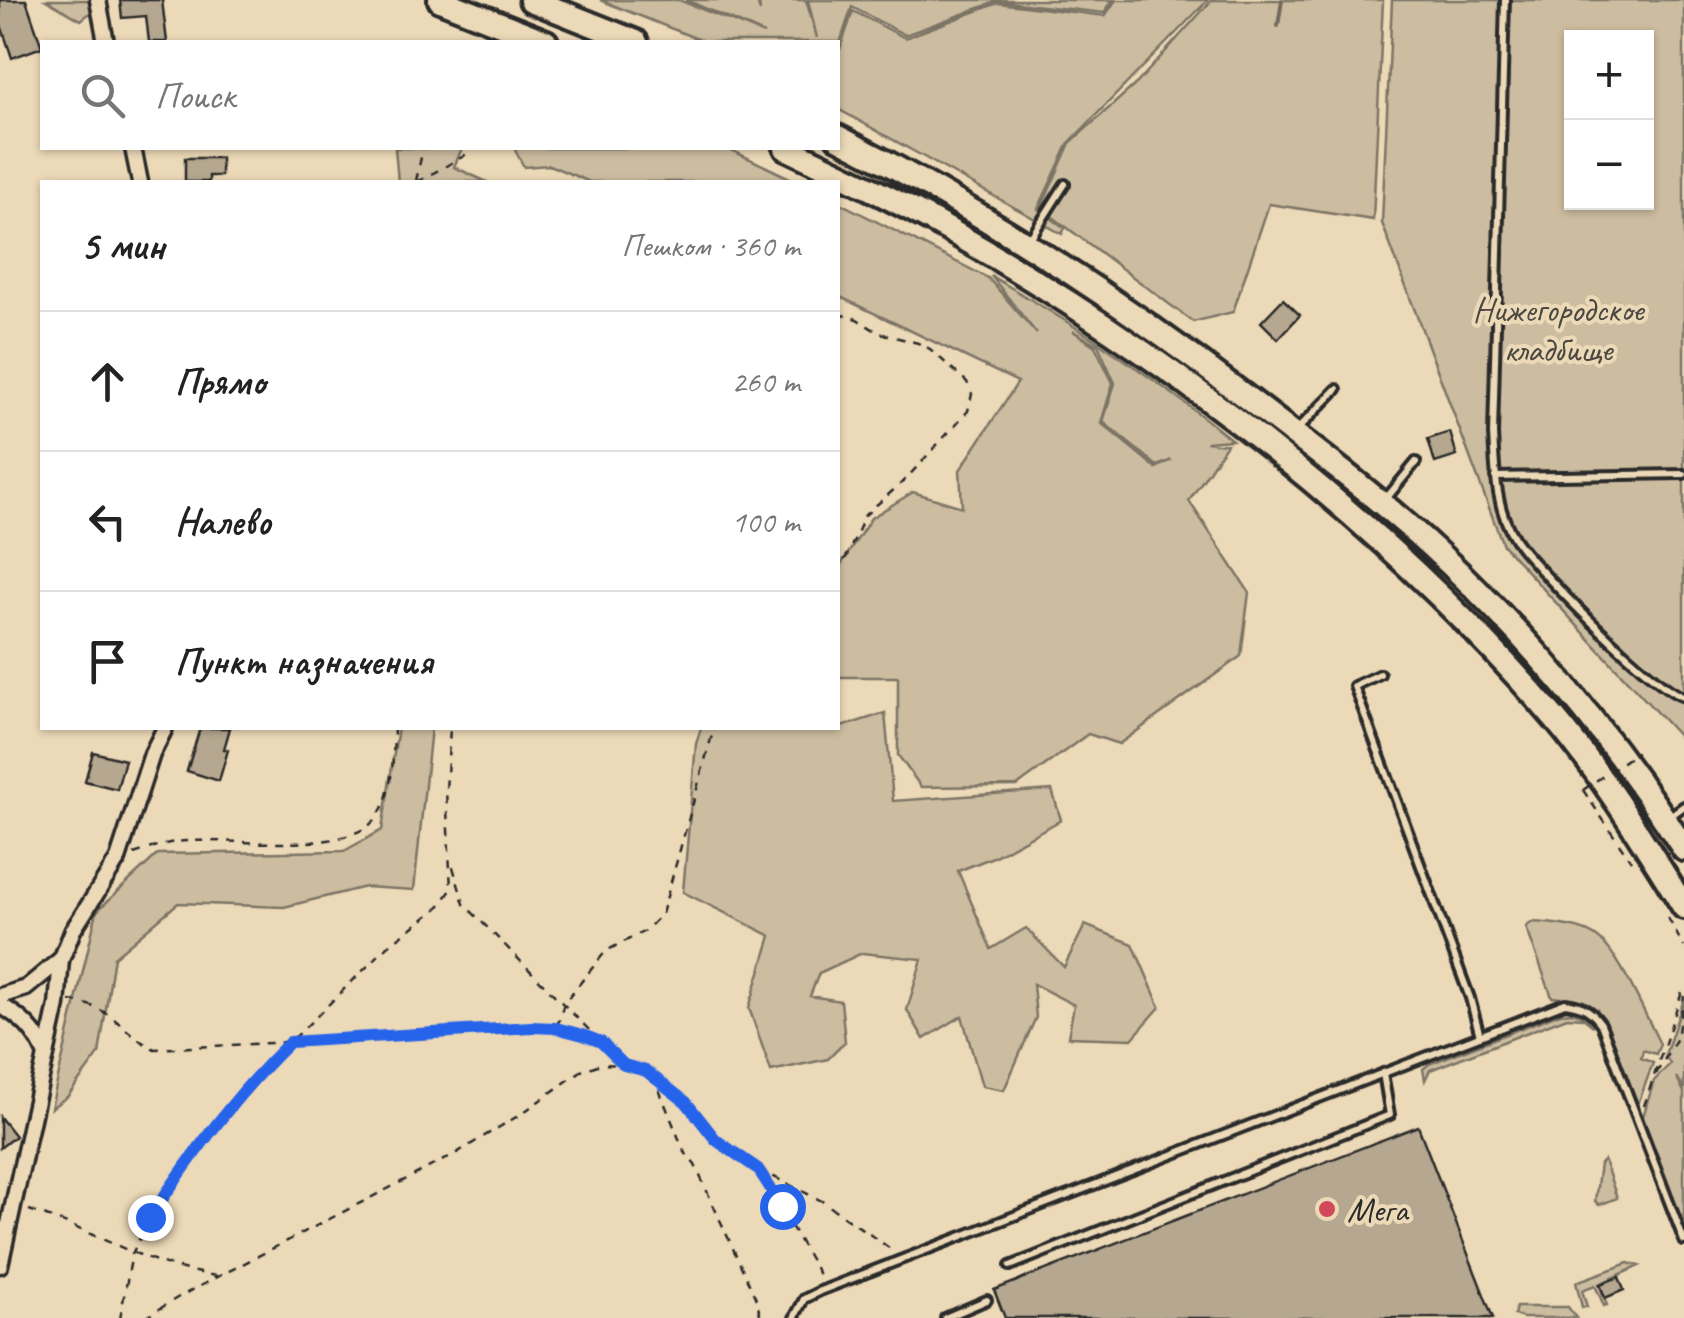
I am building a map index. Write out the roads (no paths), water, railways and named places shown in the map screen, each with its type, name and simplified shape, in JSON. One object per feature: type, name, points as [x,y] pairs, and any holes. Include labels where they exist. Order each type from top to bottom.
[{"type":"main road","points":[[440,0],[541,40]]},
{"type":"main road","points":[[531,0],[631,40]]},
{"type":"main road","points":[[840,138],[960,202],[1026,244],[1196,359],[1382,504],[1443,559],[1543,662],[1619,755],[1675,812],[1684,849]]},
{"type":"main road","points":[[790,150],[948,230],[1080,310],[1296,470],[1411,568],[1557,722],[1638,833],[1676,912]]},
{"type":"street","points":[[98,0],[106,40]]},
{"type":"street","points":[[133,150],[140,180]]},
{"type":"street","points":[[0,1264],[57,1005],[61,960],[73,930],[118,859],[152,754],[164,730]]},
{"type":"street","points":[[0,996],[26,988],[61,960]]},
{"type":"street","points":[[0,1005],[26,1022],[45,1054]]},
{"type":"lane","points":[[1505,0],[1495,477],[1514,538],[1650,678],[1684,697]]},
{"type":"lane","points":[[1026,244],[1065,184]]},
{"type":"lane","points":[[1294,434],[1337,389]]},
{"type":"lane","points":[[1382,504],[1416,462]]},
{"type":"lane","points":[[1495,477],[1684,474]]},
{"type":"lane","points":[[1380,674],[1354,686],[1470,998],[1480,1036]]},
{"type":"lane","points":[[794,1318],[804,1300],[827,1289],[1565,1003],[1580,1004],[1601,1024],[1684,1241]]},
{"type":"lane","points":[[1010,1266],[1390,1115],[1382,1073]]},
{"type":"lane","points":[[945,1318],[987,1300]]},
{"type":"waterway","points":[[1278,26],[1282,0]]},
{"type":"place","name":"Мега","points":[[1327,1209]]},
{"type":"park label","name":"Нижегородское кладбище","points":[[1558,329]]}]
